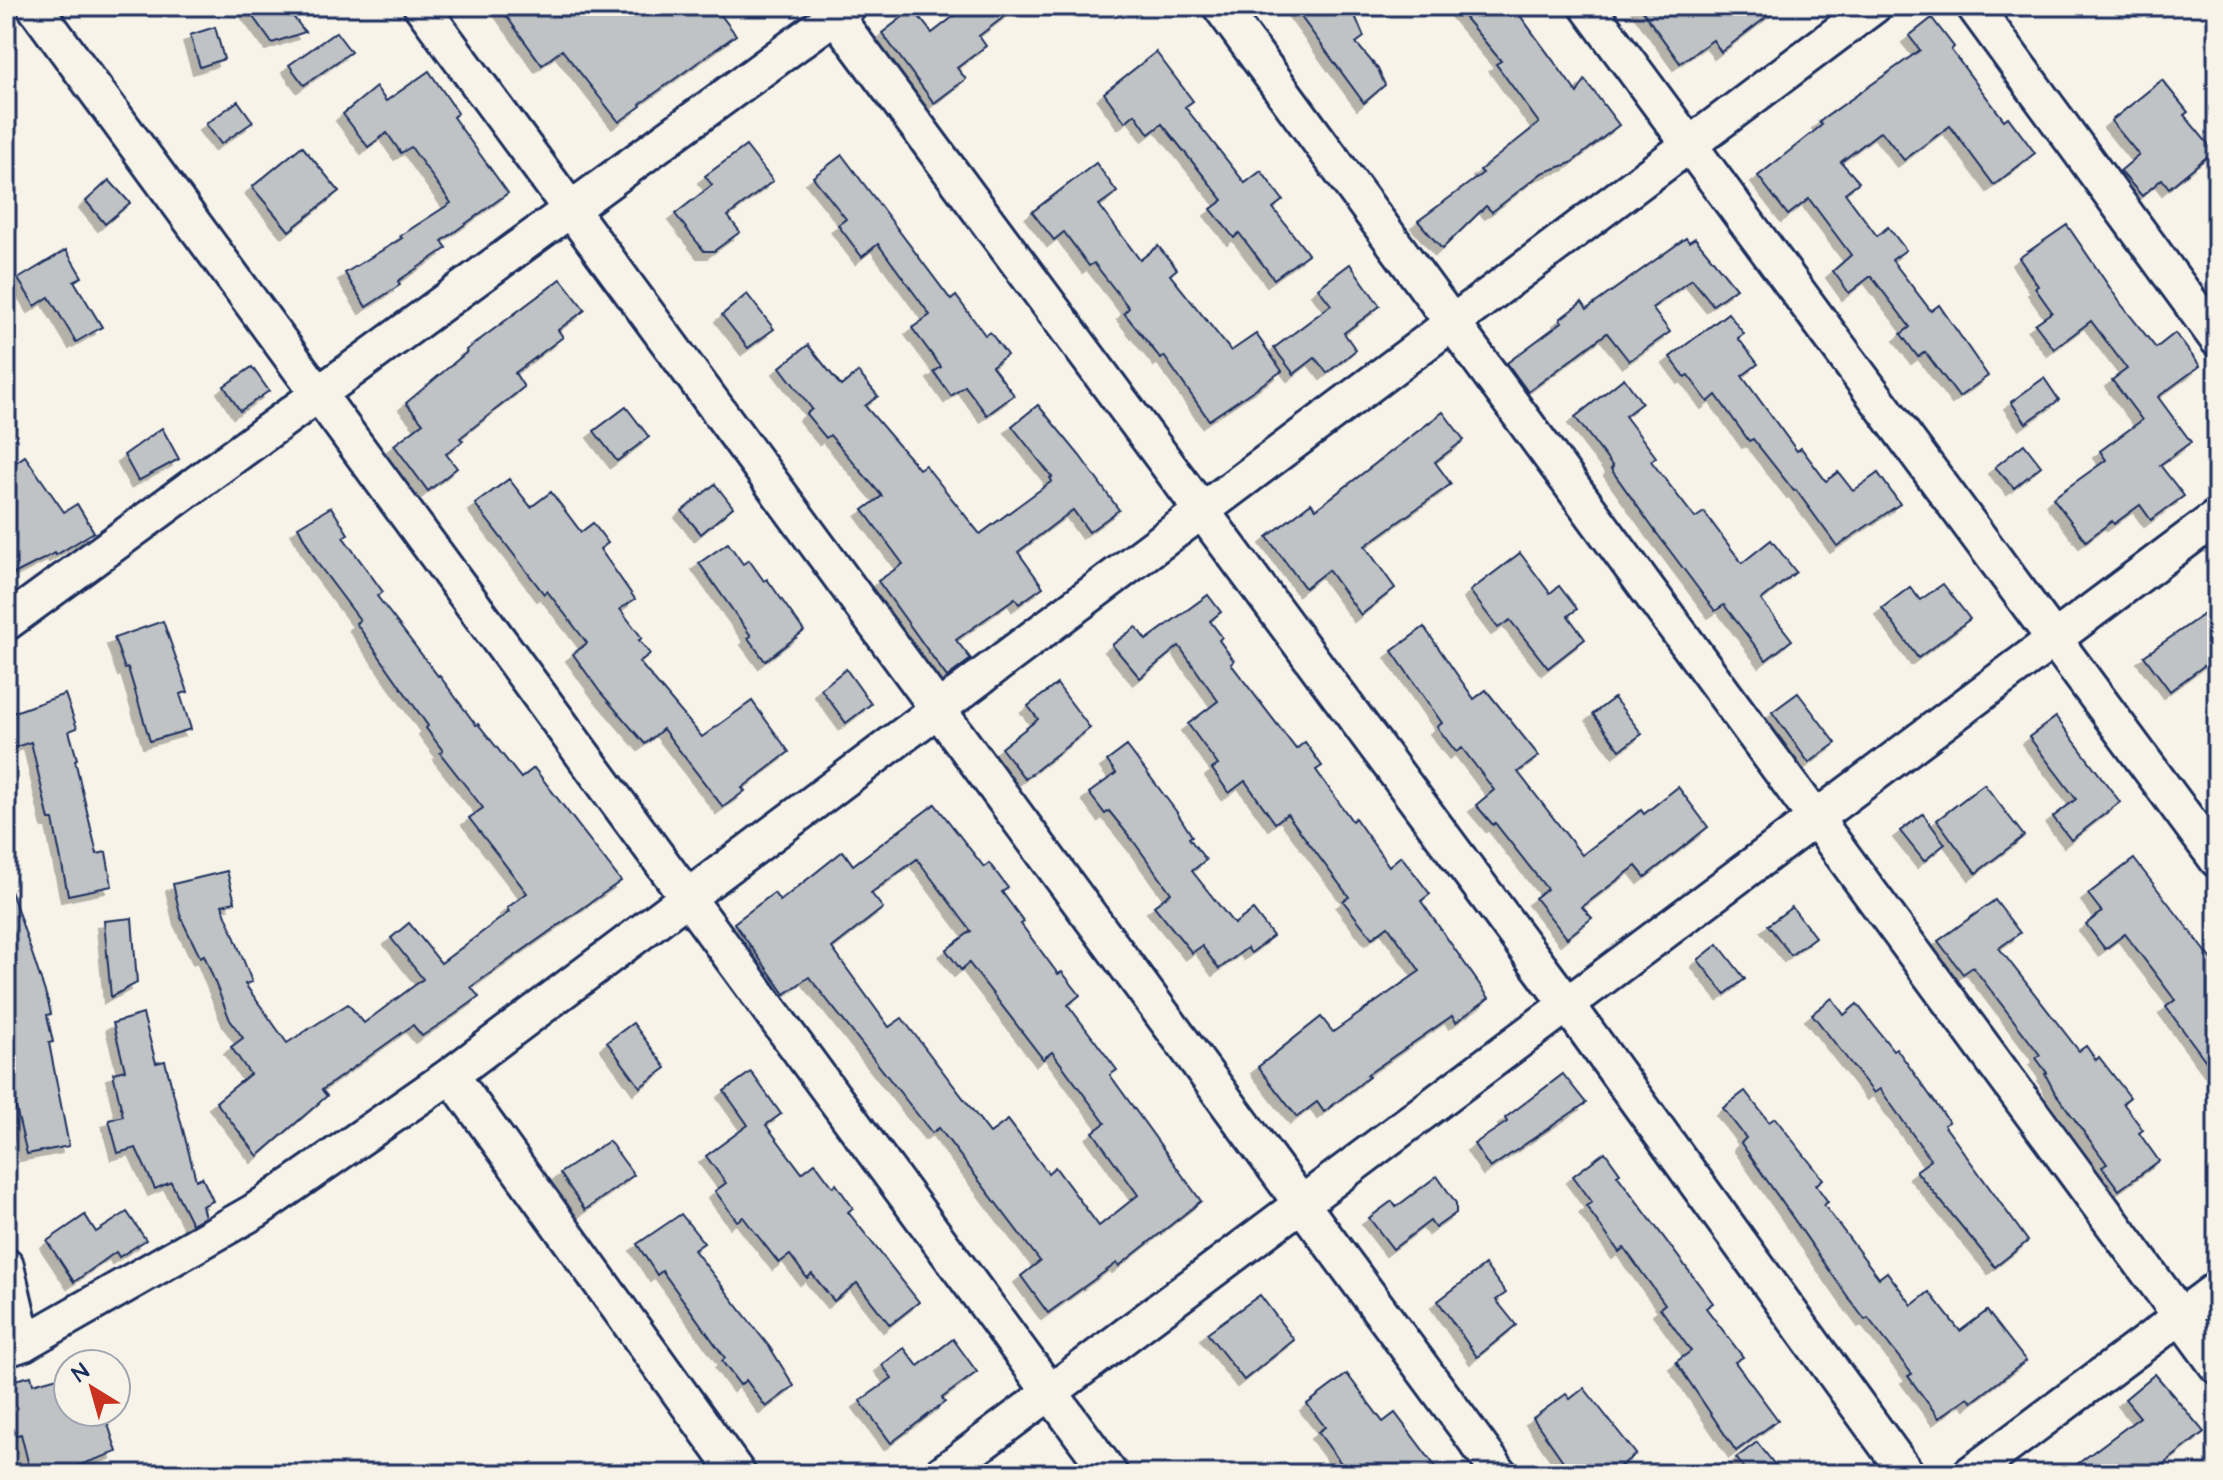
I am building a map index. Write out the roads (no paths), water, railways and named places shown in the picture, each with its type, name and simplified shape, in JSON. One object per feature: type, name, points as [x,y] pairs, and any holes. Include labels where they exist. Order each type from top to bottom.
[{"type":"street","points":[[34,6],[1110,1474]]},
{"type":"street","points":[[421,6],[1500,1474]]},
{"type":"street","points":[[1220,6],[2217,1366]]},
{"type":"street","points":[[1587,6],[2217,860]]},
{"type":"street","points":[[6,1266],[15,1346],[255,1211],[451,1075],[1874,6]]},
{"type":"street","points":[[1974,6],[2217,339]]},
{"type":"street","points":[[6,623],[571,210],[837,9],[1202,511],[1567,1004],[1907,1474]]},
{"type":"street","points":[[941,1474],[2217,517]]},
{"type":"street","points":[[451,1075],[738,1474]]},
{"type":"street","points":[[1970,1474],[2217,1289]]}]
